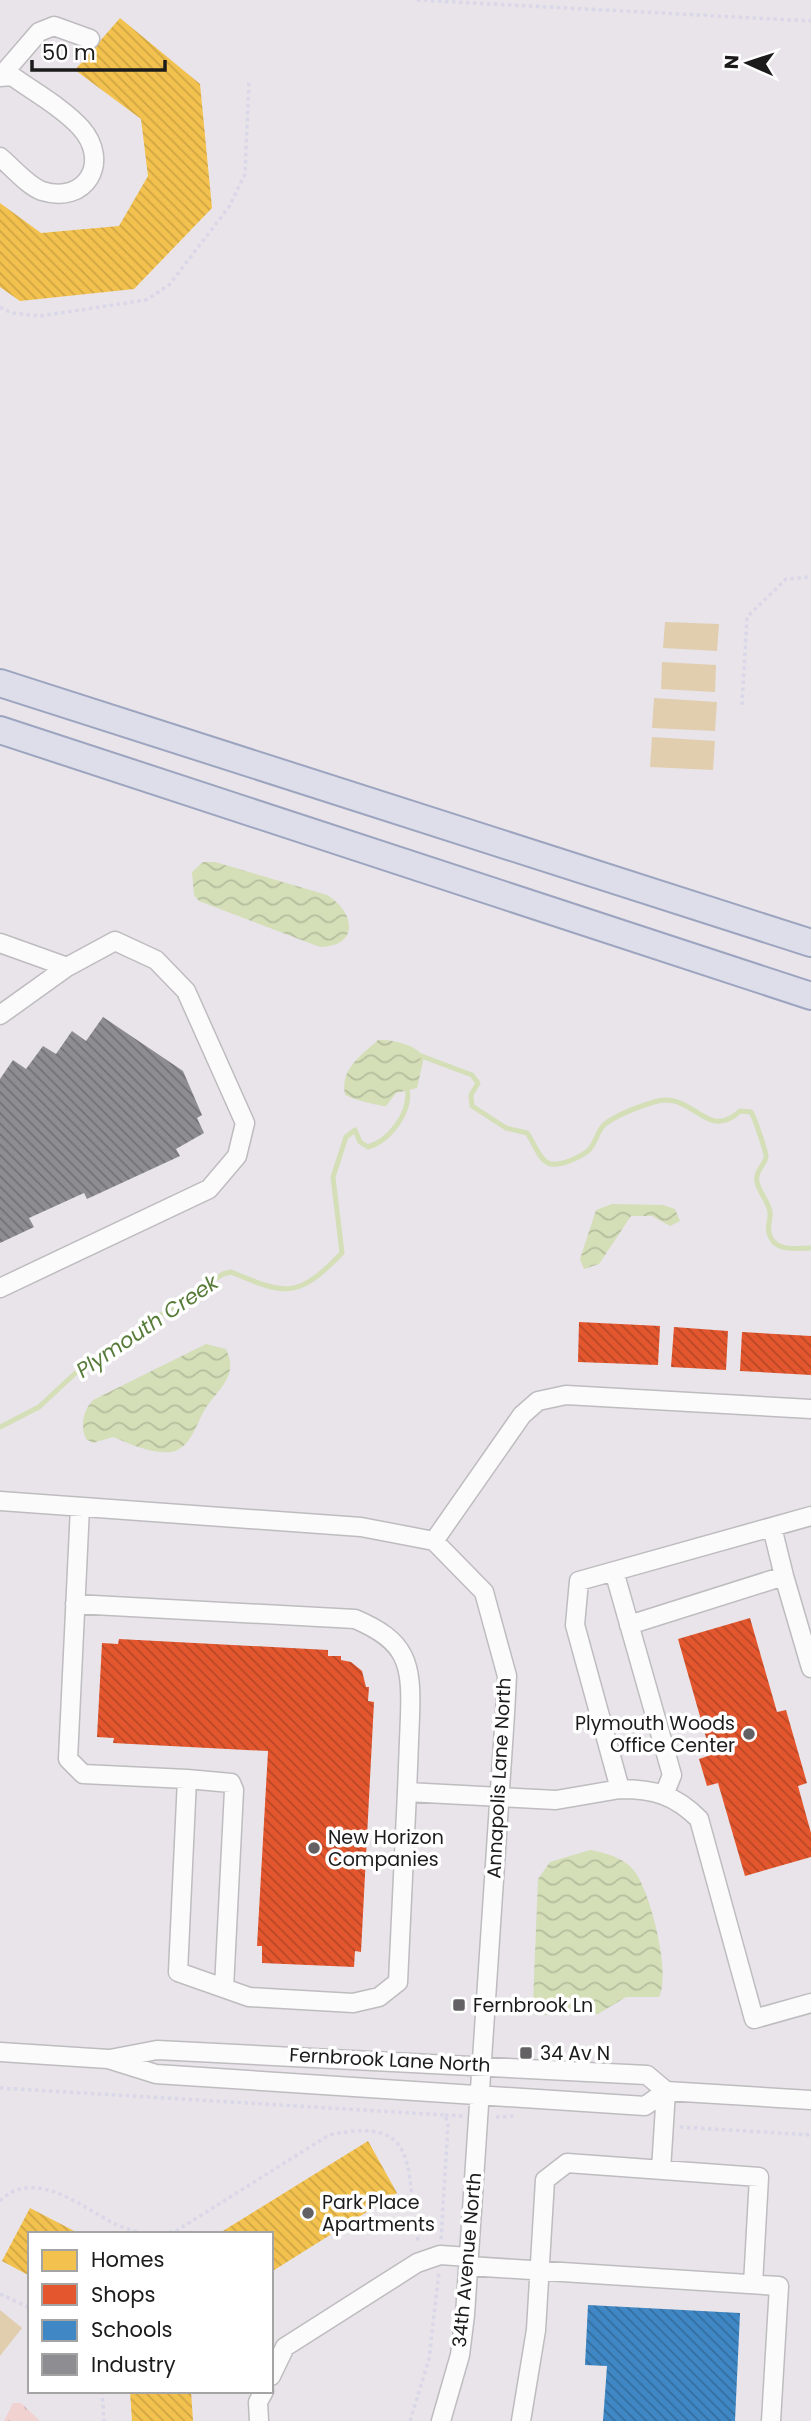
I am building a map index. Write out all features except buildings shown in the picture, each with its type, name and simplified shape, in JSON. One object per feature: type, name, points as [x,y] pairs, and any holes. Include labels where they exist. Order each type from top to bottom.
[{"type":"highway","points":[[0,683],[811,943]]},
{"type":"highway","points":[[0,730],[811,996]]},
{"type":"street","points":[[1,76],[39,32],[54,26],[90,38]]},
{"type":"street","points":[[0,158],[41,191],[61,193],[78,188],[91,179],[96,166],[93,148],[81,128],[12,76],[1,76]]},
{"type":"street","points":[[0,1015],[68,967],[115,941],[156,960],[186,991],[245,1123],[237,1156],[209,1189],[0,1288]]},
{"type":"street","points":[[0,943],[68,967]]},
{"type":"street","points":[[0,1501],[361,1527],[434,1541],[522,1415],[538,1401],[566,1395],[811,1409]]},
{"type":"street","points":[[80,1507],[68,1759],[83,1774],[231,1783],[234,1790],[224,1989]]},
{"type":"street","points":[[620,1789],[575,1625],[579,1581],[811,1516]]},
{"type":"street","points":[[772,1527],[811,1668]]},
{"type":"street","name":"Annapolis Lane North","points":[[434,1541],[484,1592],[508,1676],[479,2096]]},
{"type":"street","points":[[614,1572],[671,1775],[664,1795]]},
{"type":"street","points":[[629,1625],[785,1576]]},
{"type":"street","points":[[75,1604],[355,1619],[378,1629],[394,1642],[407,1661],[411,1682],[398,1982],[379,1997],[353,2003],[249,1997],[178,1972],[187,1779]]},
{"type":"street","points":[[407,1792],[556,1800],[620,1789],[645,1789],[682,1803],[699,1819],[754,2019],[811,2003]]},
{"type":"street","name":"Fernbrook Lane North","points":[[108,2059],[157,2050],[481,2064],[647,2074],[666,2091],[811,2100]]},
{"type":"street","name":"Fernbrook Lane North","points":[[0,2052],[108,2059],[156,2074],[645,2106],[666,2091]]},
{"type":"street","points":[[661,2171],[666,2091]]},
{"type":"street","name":"34th Avenue North","points":[[441,2421],[460,2355],[469,2262],[479,2096]]},
{"type":"street","points":[[521,2421],[536,2330],[542,2270],[545,2180],[568,2164],[759,2178],[753,2284]]},
{"type":"street","points":[[273,2368],[285,2347],[423,2260],[440,2255],[469,2262],[588,2275],[779,2286],[771,2421]]},
{"type":"street","points":[[259,2421],[258,2402],[263,2393]]},
{"type":"path","points":[[417,0],[811,21]]},
{"type":"path","points":[[0,307],[12,313],[40,316],[146,300],[169,285],[229,207],[244,173],[249,81]]},
{"type":"path","points":[[742,705],[747,617],[786,579],[811,577]]},
{"type":"path","points":[[0,2088],[439,2113]]},
{"type":"path","points":[[171,2232],[330,2135],[354,2130],[376,2131],[396,2140],[409,2162],[412,2219],[423,2260]]},
{"type":"path","points":[[0,2201],[8,2193],[37,2188],[59,2192],[116,2224],[138,2232]]},
{"type":"path","points":[[0,2294],[28,2307]]},
{"type":"path","points":[[102,2393],[104,2421]]},
{"type":"green space","points":[[13,2403],[21,2403],[40,2421],[4,2421]]},
{"type":"shaded area","points":[[665,622],[719,624],[717,651],[663,648]]},
{"type":"shaded area","points":[[662,662],[716,665],[715,692],[661,689]]},
{"type":"shaded area","points":[[654,698],[717,702],[715,731],[652,728]]},
{"type":"shaded area","points":[[652,737],[715,741],[713,770],[650,767]]},
{"type":"shaded area","points":[[0,2310],[22,2328],[0,2356]]},
{"type":"water","points":[[203,862],[215,862],[327,895],[343,910],[348,919],[347,935],[333,945],[320,947],[199,901],[194,895],[192,872]]},
{"type":"water","points":[[378,1040],[404,1044],[416,1049],[424,1057],[417,1088],[396,1093],[386,1106],[345,1095],[346,1077],[353,1063]]},
{"type":"water","points":[[612,1204],[663,1205],[675,1209],[680,1221],[670,1226],[652,1216],[631,1216],[599,1264],[584,1269],[580,1259],[596,1210]]},
{"type":"water","points":[[206,1344],[226,1349],[230,1368],[225,1383],[204,1411],[192,1436],[178,1450],[163,1452],[141,1448],[113,1437],[93,1443],[86,1439],[84,1418],[93,1400]]},
{"type":"water","points":[[590,1850],[623,1861],[637,1875],[648,1900],[658,1935],[663,1971],[659,1997],[626,1997],[598,2014],[540,2015],[533,2003],[538,1879],[550,1862]]},
{"type":"waterway","name":"Plymouth Creek","points":[[416,1054],[472,1075],[478,1083],[471,1095],[472,1106],[506,1128],[527,1133],[541,1157],[552,1164],[569,1161],[584,1153],[591,1148],[605,1124],[622,1114],[654,1102],[679,1102],[708,1119],[718,1121],[728,1119],[740,1111],[751,1112],[766,1154],[757,1178],[770,1212],[769,1231],[772,1239],[781,1247],[811,1248]]},
{"type":"waterway","name":"Plymouth Creek","points":[[0,1427],[39,1407],[83,1366],[223,1274],[231,1272],[266,1285],[291,1288],[303,1285],[327,1268],[342,1253],[333,1177],[346,1137],[355,1130],[360,1142],[368,1147],[384,1139],[402,1116],[408,1097],[407,1088]]},
{"type":"place","name":"Plymouth Woods Office Center","points":[[749,1734]]},
{"type":"place","name":"New Horizon Companies","points":[[314,1848]]},
{"type":"place","name":"Fernbrook Ln","points":[[459,2005]]},
{"type":"place","name":"34 Av N","points":[[526,2053]]},
{"type":"place","name":"Park Place Apartments","points":[[308,2213]]}]
